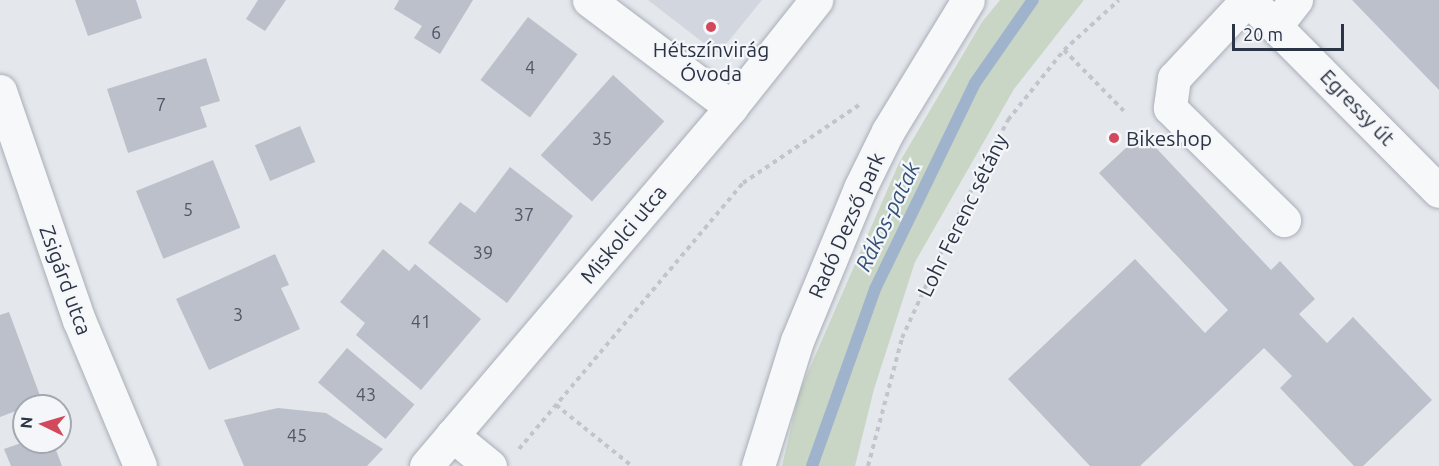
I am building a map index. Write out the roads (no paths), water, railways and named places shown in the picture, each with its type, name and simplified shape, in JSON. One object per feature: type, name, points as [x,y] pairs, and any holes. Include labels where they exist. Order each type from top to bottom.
[{"type":"street","points":[[589,0],[731,107]]},
{"type":"street","name":"Miskolci utca","points":[[426,466],[731,107],[816,0]]},
{"type":"street","name":"Radó Dezső park","points":[[758,466],[797,341],[860,188],[888,131],[968,0]]},
{"type":"street","points":[[1248,0],[1174,78],[1170,108],[1284,220]]},
{"type":"street","name":"Egressy út","points":[[1248,0],[1286,12],[1439,191]]},
{"type":"street","name":"Zsigárd utca","points":[[0,91],[79,320],[140,466]]},
{"type":"street","points":[[452,435],[502,462]]},
{"type":"waterway","name":"Rákos-patak","points":[[812,466],[875,289],[975,83],[1033,0]]},
{"type":"place","name":"Hétszínvirág Óvoda","points":[[711,27]]},
{"type":"place","name":"Bikeshop","points":[[1114,138]]}]
